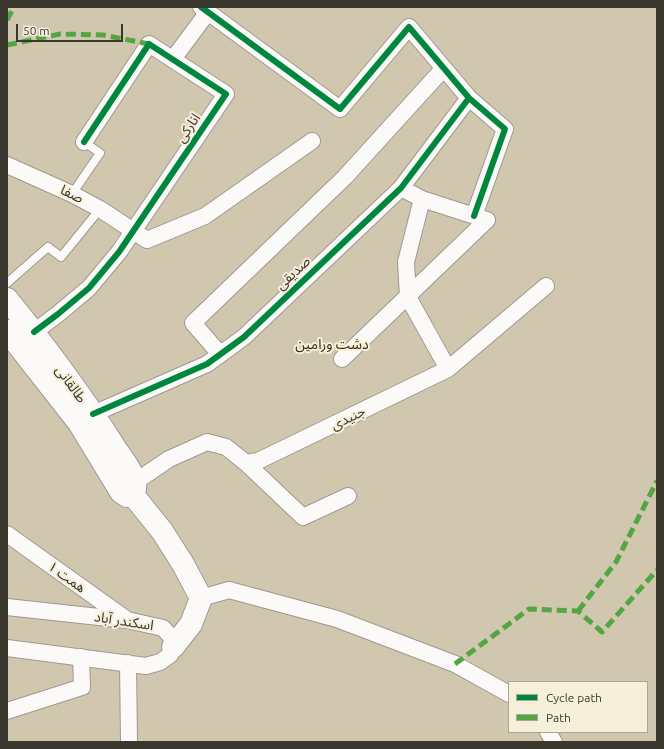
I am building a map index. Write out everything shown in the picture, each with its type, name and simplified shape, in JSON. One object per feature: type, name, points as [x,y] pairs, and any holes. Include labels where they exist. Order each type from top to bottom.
[{"type":"main road","name":"طالقانی","points":[[7,299],[34,332],[86,419],[121,492],[127,496],[134,489],[184,564],[201,598]]},
{"type":"main road","name":"طالقانی","points":[[7,331],[86,419]]},
{"type":"main road","points":[[173,647],[191,624],[201,598]]},
{"type":"street","points":[[172,60],[205,10],[340,109],[409,27],[469,98],[505,129],[474,216]]},
{"type":"street","name":"انارکی","points":[[34,332],[89,288],[118,252],[226,94],[149,44],[84,142]]},
{"type":"street","points":[[220,354],[193,323],[345,177],[444,68]]},
{"type":"street","name":"صدیقی","points":[[86,419],[207,364],[244,337],[401,188],[469,98]]},
{"type":"street","points":[[133,230],[147,240],[205,216],[312,141]]},
{"type":"street","name":"صفا","points":[[7,166],[72,194],[100,209],[133,230]]},
{"type":"street","points":[[342,358],[488,220],[422,199],[401,188]]},
{"type":"street","points":[[422,199],[406,262],[408,297],[448,370]]},
{"type":"street","name":"جنیدی","points":[[246,463],[258,461],[448,370],[546,286]]},
{"type":"street","points":[[134,489],[169,459],[206,442],[226,447],[246,463],[303,518],[348,496]]},
{"type":"street","name":"همت ۱","points":[[7,534],[127,620]]},
{"type":"street","points":[[201,598],[229,590],[337,619],[455,664],[508,693]]},
{"type":"street","name":"اسکندر آباد","points":[[7,607],[127,620],[163,628],[172,638],[173,647]]},
{"type":"street","points":[[7,648],[146,666],[160,662],[170,655],[173,647]]},
{"type":"street","points":[[7,711],[82,687],[81,657]]},
{"type":"street","points":[[128,663],[129,742]]},
{"type":"street","points":[[549,733],[554,742]]},
{"type":"lane","points":[[72,194],[100,153],[84,142]]},
{"type":"lane","points":[[7,283],[48,248],[61,257],[100,209]]},
{"type":"path","points":[[312,141],[340,109]]},
{"type":"green space","name":"دشت ورامین","points":[[7,7],[657,7],[657,742],[7,742]]},
{"type":"marked path","points":[[7,20],[14,7]]},
{"type":"marked path","points":[[7,45],[60,34],[103,35],[149,44]]},
{"type":"marked path","points":[[578,611],[616,562],[657,481]]},
{"type":"marked path","points":[[455,664],[529,609],[578,611],[602,632],[657,570]]},
{"type":"cycle path","points":[[201,7],[340,109],[409,27],[469,98],[505,129],[474,216]]},
{"type":"cycle path","points":[[34,332],[89,288],[119,252],[226,94],[149,44],[84,142]]},
{"type":"cycle path","points":[[93,414],[207,364],[244,337],[401,188],[469,98]]}]
